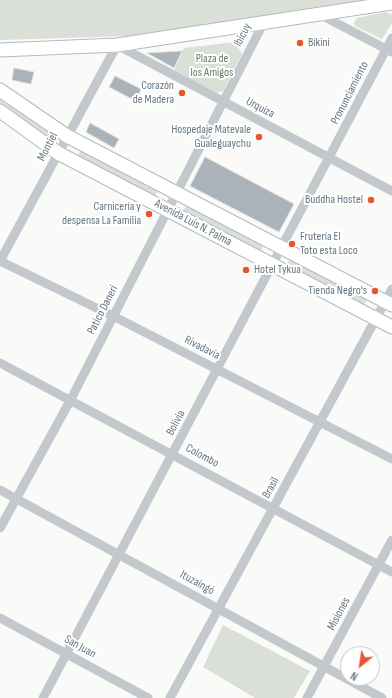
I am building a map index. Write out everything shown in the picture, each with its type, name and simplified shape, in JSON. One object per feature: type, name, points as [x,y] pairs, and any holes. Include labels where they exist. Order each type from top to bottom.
[{"type":"main road","points":[[0,50],[117,45],[392,3]]},
{"type":"main road","name":"Avenida Luis N. Palma","points":[[0,90],[67,136],[178,192],[389,303]]},
{"type":"main road","name":"Avenida Luis N. Palma","points":[[0,111],[58,153],[392,327]]},
{"type":"street","points":[[318,14],[389,50]]},
{"type":"street","name":"Ibicuy","points":[[223,102],[264,22]]},
{"type":"street","name":"Pronunciamiento","points":[[330,159],[389,50],[392,38]]},
{"type":"street","name":"Urquiza","points":[[117,45],[392,191]]},
{"type":"street","name":"Montiel","points":[[0,261],[117,45]]},
{"type":"street","name":"Patico Daneri","points":[[0,528],[70,401],[223,102]]},
{"type":"street","name":"Bolivia","points":[[43,698],[330,159]]},
{"type":"street","name":"Rivadavia","points":[[0,261],[113,316],[392,458]]},
{"type":"street","name":"Brasil","points":[[170,698],[376,319],[389,303],[392,289]]},
{"type":"street","name":"Colombo","points":[[0,363],[392,572]]},
{"type":"street","name":"Ituzaingó","points":[[0,490],[382,698]]},
{"type":"street","name":"Misiones","points":[[307,698],[392,540]]},
{"type":"street","name":"San Juan","points":[[0,618],[148,698]]},
{"type":"green space","points":[[0,0],[368,0],[130,36],[0,40]]},
{"type":"green space","points":[[386,12],[392,15],[392,23],[382,39],[355,26],[354,22],[357,18]]},
{"type":"green space","name":"Plaza de los Amigos","points":[[235,42],[242,54],[223,91],[217,93],[174,70],[184,48]]},
{"type":"green space","points":[[0,95],[59,139],[55,145],[0,105]]},
{"type":"green space","points":[[81,149],[159,190],[155,196],[78,156]]},
{"type":"green space","points":[[187,205],[264,245],[260,252],[183,211]]},
{"type":"green space","points":[[290,258],[367,299],[364,306],[287,265]]},
{"type":"green space","points":[[223,625],[310,671],[294,698],[255,698],[203,667]]},
{"type":"building","points":[[182,51],[174,68],[147,53]]},
{"type":"building","points":[[14,68],[34,72],[31,84],[12,80]]},
{"type":"building","points":[[115,76],[141,89],[136,101],[109,87]]},
{"type":"building","points":[[90,123],[119,139],[114,148],[86,132]]},
{"type":"building","points":[[205,157],[294,204],[279,232],[190,186]]},
{"type":"place","name":"Bikini","points":[[300,43]]},
{"type":"place","name":"Corazón de Madera","points":[[182,93]]},
{"type":"place","name":"Hospedaje Matevale Gualeguaychu","points":[[259,137]]},
{"type":"place","name":"Buddha Hostel","points":[[371,200]]},
{"type":"place","name":"Carnicería y despensa La Familia","points":[[149,214]]},
{"type":"place","name":"Frutería El Toto esta Loco","points":[[292,244]]},
{"type":"place","name":"Hotel Tykua","points":[[246,270]]},
{"type":"place","name":"Tienda Negro's","points":[[375,291]]}]
